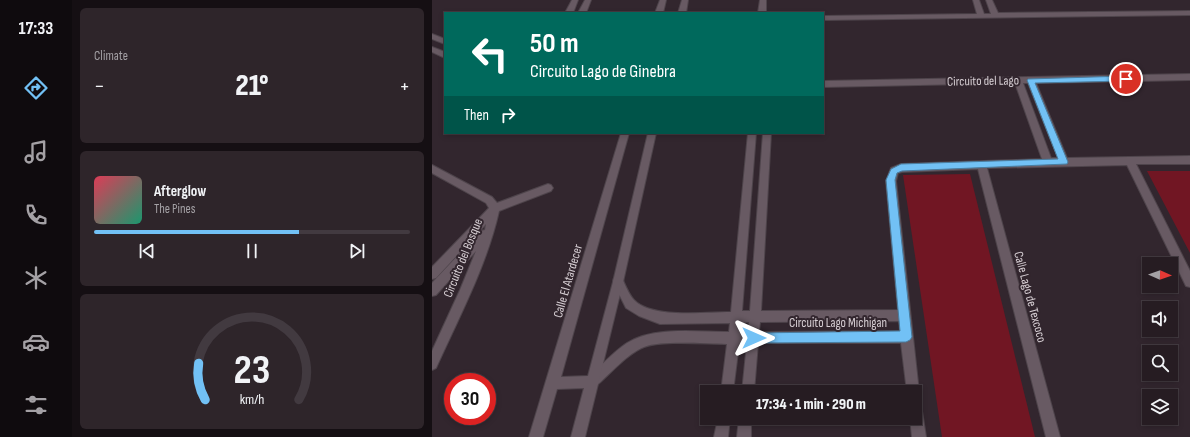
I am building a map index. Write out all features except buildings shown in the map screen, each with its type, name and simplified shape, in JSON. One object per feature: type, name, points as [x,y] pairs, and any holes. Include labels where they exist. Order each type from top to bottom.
[{"type":"street","points":[[570,12],[576,0]]},
{"type":"street","points":[[582,12],[588,0]]},
{"type":"street","points":[[659,12],[663,0]]},
{"type":"street","points":[[682,12],[685,0]]},
{"type":"street","points":[[762,12],[764,0]]},
{"type":"street","points":[[976,0],[981,15]]},
{"type":"street","points":[[989,0],[995,15]]},
{"type":"street","points":[[824,18],[1190,13]]},
{"type":"street","points":[[432,36],[444,42]]},
{"type":"street","points":[[432,49],[444,55]]},
{"type":"street","name":"Circuito del Lago","points":[[824,84],[1190,77]]},
{"type":"street","points":[[1031,80],[1064,162]]},
{"type":"street","points":[[1018,81],[1048,162]]},
{"type":"street","name":"Calle El Atardecer","points":[[536,437],[625,134]]},
{"type":"street","points":[[578,437],[618,282],[652,134]]},
{"type":"street","points":[[728,385],[734,338],[752,134]]},
{"type":"street","points":[[749,385],[754,338],[767,134]]},
{"type":"street","points":[[912,385],[891,180],[894,171],[901,168],[981,164],[1190,160]]},
{"type":"street","points":[[1130,161],[1190,282]]},
{"type":"street","name":"Calle Lago de Texcoco","points":[[981,164],[1053,437]]},
{"type":"street","name":"Circuito del Bosque","points":[[432,169],[489,200],[495,208],[490,229],[465,292],[432,364]]},
{"type":"street","points":[[432,274],[495,208],[548,188]]},
{"type":"street","points":[[432,291],[490,229]]},
{"type":"street","name":"Circuito Lago Michigan","points":[[618,282],[630,304],[643,312],[660,318],[904,315]]},
{"type":"street","name":"Circuito Lago Michigan","points":[[592,382],[630,348],[643,341],[663,338],[906,337]]},
{"type":"street","points":[[553,383],[592,382]]},
{"type":"street","points":[[721,437],[723,425]]},
{"type":"street","points":[[744,437],[745,425]]},
{"type":"street","points":[[918,425],[919,437]]},
{"type":"shaded area","points":[[1147,171],[1190,171],[1190,253]]},
{"type":"shaded area","points":[[970,174],[1035,437],[942,437],[903,175]]},
{"type":"route","points":[[754,338],[906,337],[891,180],[894,171],[901,168],[1064,162],[1031,80],[1126,79]]}]
